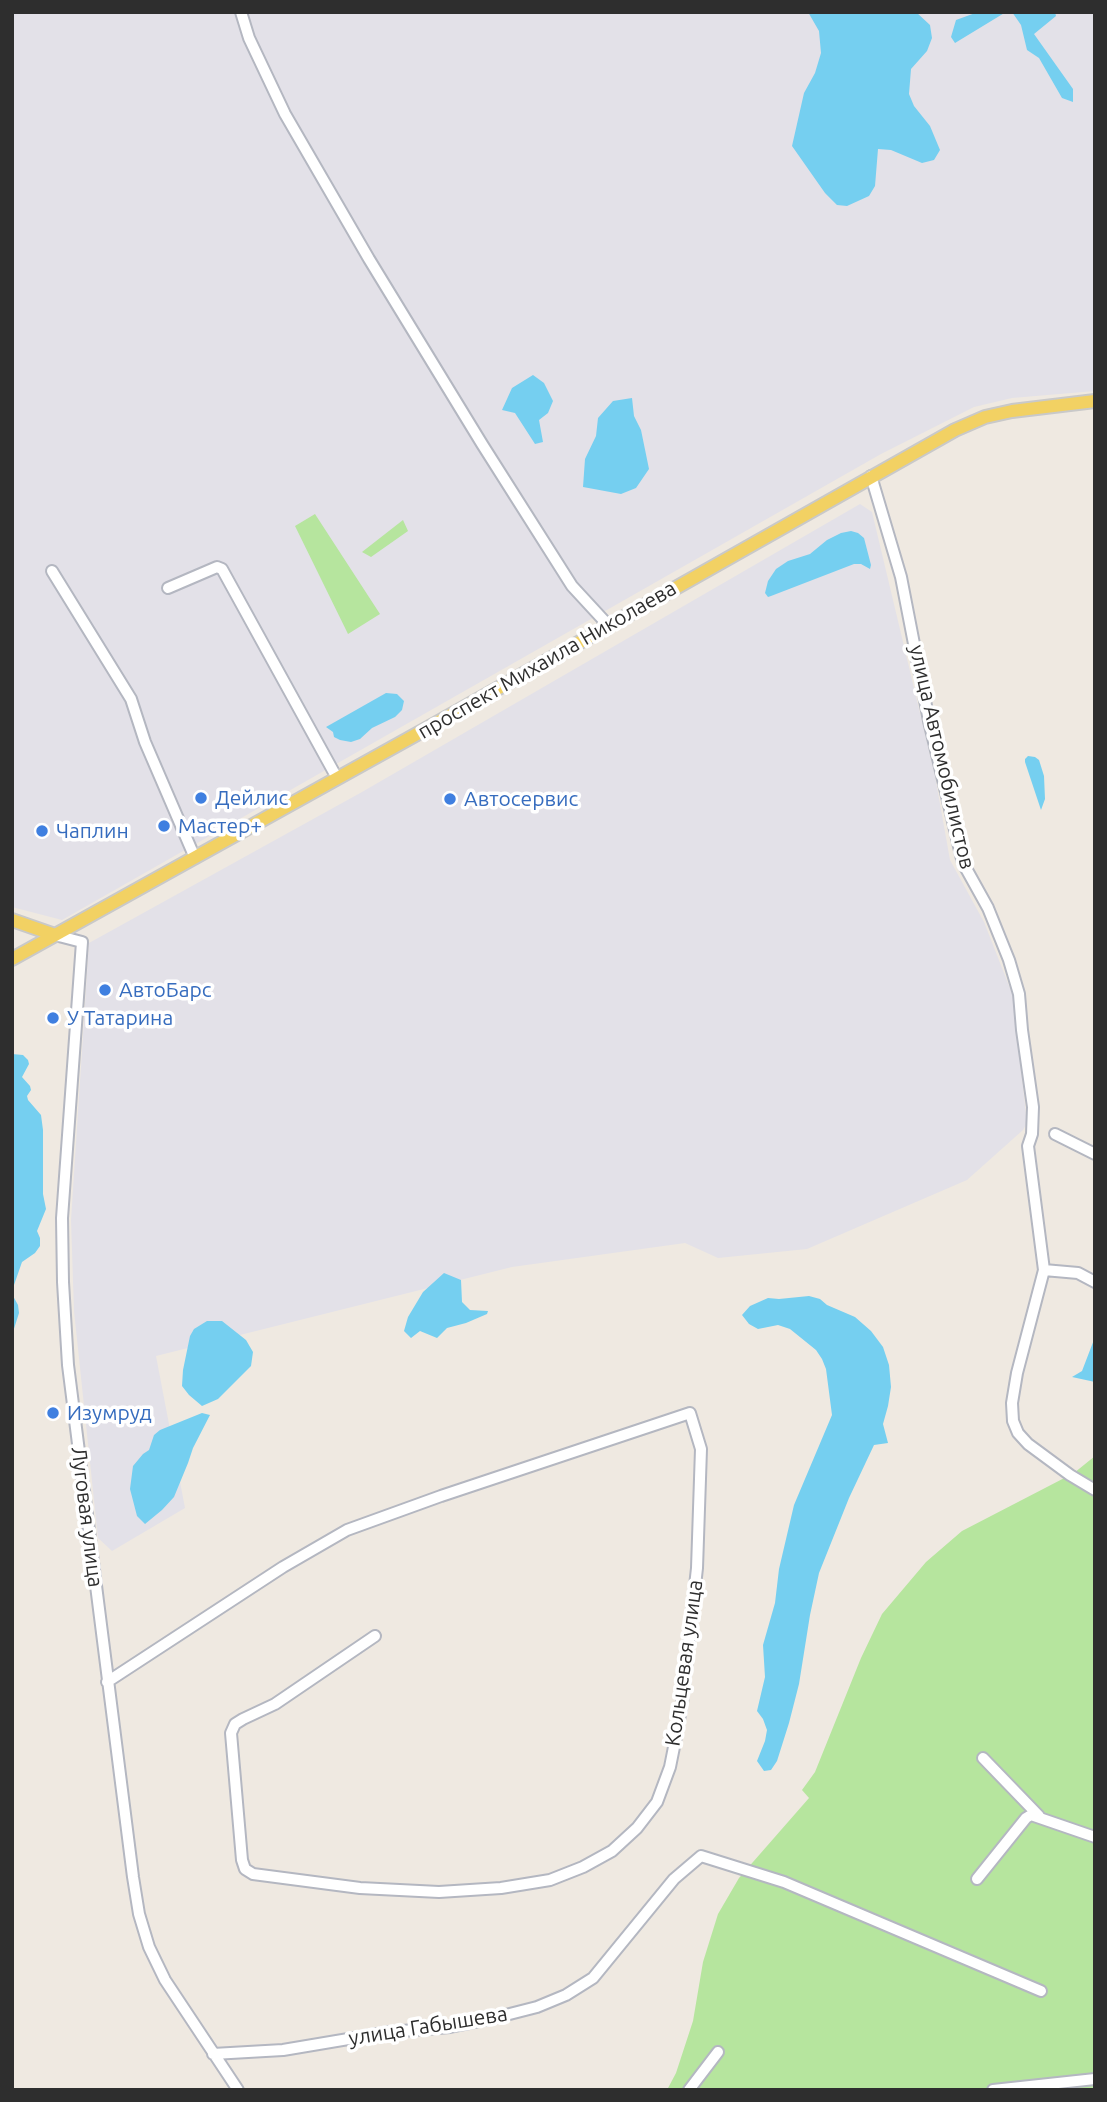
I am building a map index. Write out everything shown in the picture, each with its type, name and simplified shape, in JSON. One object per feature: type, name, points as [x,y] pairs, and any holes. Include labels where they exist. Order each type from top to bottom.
[{"type":"main road","name":"проспект Михаила Николаева","points":[[12,959],[955,430],[985,417],[1012,411],[1095,401]]},
{"type":"main road","points":[[12,920],[55,935]]},
{"type":"street","points":[[241,12],[249,38],[285,114],[376,270],[572,586],[608,625]]},
{"type":"street","name":"улица Автомобилистов","points":[[871,476],[901,577],[929,721],[963,863],[988,908],[1009,960],[1019,994],[1033,1107],[1032,1134],[1028,1146],[1044,1270],[1017,1373],[1012,1403],[1013,1420],[1018,1433],[1028,1444],[1095,1490]]},
{"type":"street","points":[[168,588],[217,567],[222,569],[337,778]]},
{"type":"street","points":[[52,571],[131,699],[145,741],[195,858]]},
{"type":"street","name":"Луговая улица","points":[[55,935],[82,942],[62,1218],[63,1282],[68,1366],[139,1914],[149,1947],[166,1980],[238,2090]]},
{"type":"street","points":[[1055,1134],[1095,1154]]},
{"type":"street","points":[[1044,1270],[1078,1273],[1095,1282]]},
{"type":"street","name":"Кольцевая улица","points":[[107,1682],[283,1567],[347,1531],[441,1496],[690,1413],[701,1449],[697,1568],[682,1703],[670,1767],[657,1802],[637,1828],[612,1851],[583,1867],[550,1880],[501,1888],[439,1892],[360,1888],[253,1874],[245,1869],[231,1733],[235,1724],[275,1704],[374,1636]]},
{"type":"street","points":[[983,1758],[1040,1816]]},
{"type":"street","points":[[977,1879],[1031,1815],[1095,1837]]},
{"type":"street","name":"улица Габышева","points":[[213,2054],[283,2050],[390,2032],[450,2027],[537,2007],[566,1995],[593,1978],[674,1879],[701,1856],[785,1882],[1041,1991]]},
{"type":"street","points":[[689,2090],[718,2052]]},
{"type":"street","points":[[993,2090],[1095,2079]]},
{"type":"shaded area","points":[[12,12],[1095,12],[1095,391],[1012,398],[974,407],[881,454],[62,920],[12,907]]},
{"type":"shaded area","points":[[860,504],[872,512],[935,776],[950,860],[984,922],[1013,996],[1027,1123],[1023,1130],[967,1180],[807,1249],[718,1258],[685,1243],[512,1267],[156,1356],[185,1508],[112,1551],[98,1538],[74,1311],[71,1220],[89,943],[362,792]]},
{"type":"green space","points":[[315,514],[380,614],[348,634],[295,526]]},
{"type":"green space","points":[[403,520],[408,531],[371,557],[362,552]]},
{"type":"green space","points":[[1095,1456],[1095,2090],[667,2090],[676,2073],[693,2021],[703,1962],[718,1914],[739,1878],[809,1798],[802,1790],[815,1772],[861,1658],[882,1614],[926,1562],[962,1531],[1074,1473]]},
{"type":"water","points":[[808,12],[916,12],[930,25],[932,38],[927,51],[911,69],[909,94],[914,106],[930,126],[940,150],[934,160],[922,163],[891,150],[878,149],[875,186],[869,196],[847,206],[837,205],[825,193],[792,146],[804,93],[815,73],[821,53],[819,31]]},
{"type":"water","points":[[978,12],[1006,12],[955,43],[951,37],[956,20]]},
{"type":"water","points":[[1012,12],[1055,12],[1056,16],[1034,34],[1073,89],[1073,102],[1062,98],[1039,58],[1027,50],[1021,25]]},
{"type":"water","points":[[533,375],[544,383],[553,401],[548,413],[539,420],[543,442],[535,444],[515,413],[502,410],[512,388]]},
{"type":"water","points":[[632,398],[634,416],[641,430],[649,469],[636,488],[621,494],[583,487],[585,459],[596,436],[598,418],[613,401]]},
{"type":"water","points":[[851,531],[864,538],[870,569],[854,564],[768,597],[765,593],[768,581],[776,569],[788,561],[810,554],[827,540]]},
{"type":"water","points":[[386,693],[397,694],[404,701],[402,710],[395,717],[372,728],[360,739],[351,742],[340,740],[326,727]]},
{"type":"water","points":[[1028,756],[1039,760],[1044,776],[1045,799],[1041,810],[1025,762]]},
{"type":"water","points":[[12,1054],[23,1055],[28,1060],[29,1064],[22,1077],[30,1086],[28,1100],[41,1115],[43,1194],[46,1209],[37,1231],[40,1246],[22,1262],[14,1285],[13,1296],[19,1313],[12,1335]]},
{"type":"water","points":[[444,1273],[461,1280],[462,1302],[470,1310],[488,1311],[487,1314],[447,1328],[437,1338],[420,1331],[411,1338],[404,1331],[408,1317],[423,1292]]},
{"type":"water","points":[[809,1296],[855,1317],[871,1331],[883,1347],[889,1365],[891,1387],[883,1424],[888,1443],[874,1445],[819,1573],[799,1684],[789,1723],[777,1761],[771,1770],[764,1771],[757,1761],[767,1730],[757,1711],[765,1677],[763,1645],[775,1603],[779,1569],[794,1505],[832,1415],[826,1369],[816,1350],[790,1329],[778,1325],[758,1329],[749,1324],[742,1315],[750,1306],[768,1298]]},
{"type":"water","points":[[207,1321],[222,1321],[246,1340],[253,1352],[251,1366],[218,1399],[202,1406],[182,1386],[190,1336],[194,1329]]},
{"type":"water","points":[[1095,1337],[1095,1382],[1072,1377],[1082,1371]]},
{"type":"water","points":[[202,1413],[210,1415],[193,1448],[174,1497],[145,1524],[137,1516],[130,1489],[133,1466],[149,1450],[154,1435],[160,1430]]},
{"type":"place","name":"Дейлис","points":[[201,798]]},
{"type":"place","name":"Автосервис","points":[[450,799]]},
{"type":"place","name":"Мастер+","points":[[164,826]]},
{"type":"place","name":"Чаплин","points":[[42,831]]},
{"type":"place","name":"АвтоБарс","points":[[105,990]]},
{"type":"place","name":"У Татарина","points":[[53,1018]]},
{"type":"place","name":"Изумруд","points":[[53,1413]]}]
